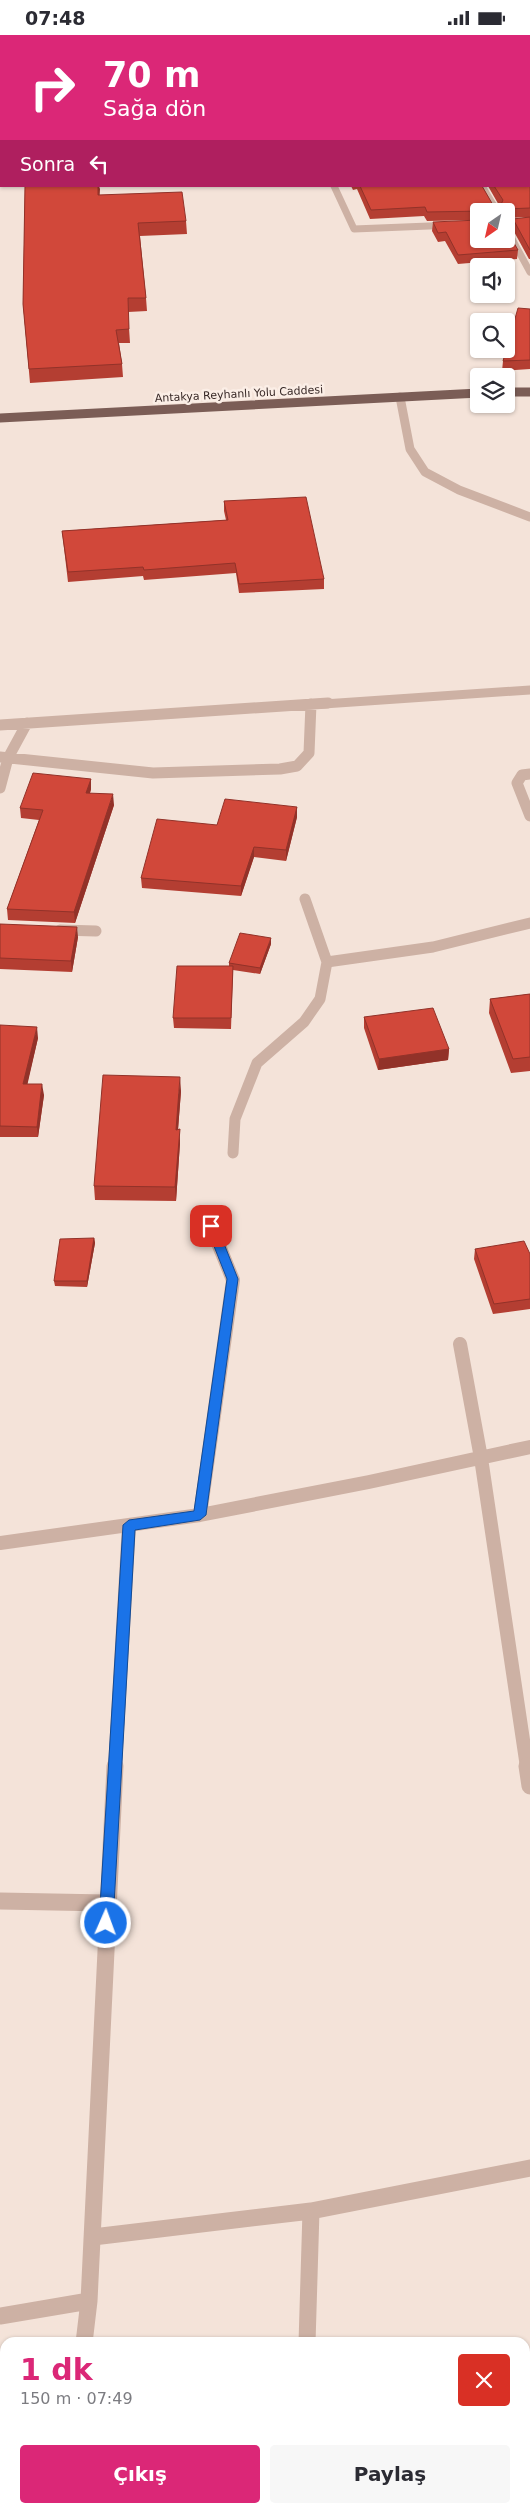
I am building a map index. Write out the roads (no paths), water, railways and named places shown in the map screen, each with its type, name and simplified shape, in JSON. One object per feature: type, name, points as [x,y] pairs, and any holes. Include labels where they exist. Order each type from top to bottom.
[{"type":"main road","points":[[515,393],[530,392]]},
{"type":"main road","name":"Antakya Reyhanlı Yolu Caddesi","points":[[0,418],[470,393]]},
{"type":"street","points":[[334,187],[354,229],[470,224]]},
{"type":"street","points":[[483,187],[492,203]]},
{"type":"street","points":[[515,244],[530,272]]},
{"type":"street","points":[[400,397],[410,449],[424,472],[460,490],[530,517]]},
{"type":"street","points":[[0,725],[530,690]]},
{"type":"street","points":[[4,757],[152,773],[280,769],[296,765],[309,753],[311,704]]},
{"type":"street","points":[[0,788],[4,757],[27,723]]},
{"type":"street","points":[[530,774],[522,775],[517,783],[530,816]]},
{"type":"street","points":[[234,1153],[235,1119],[257,1063],[304,1022],[320,999],[327,962],[305,899]]},
{"type":"street","points":[[327,962],[433,947],[530,923]]},
{"type":"street","points":[[48,929],[96,931]]},
{"type":"street","points":[[200,1515],[233,1279],[211,1226]]},
{"type":"street","points":[[460,1344],[481,1458],[530,1786]]},
{"type":"street","points":[[0,1543],[200,1515],[530,1447]]},
{"type":"street","points":[[85,2337],[93,2237],[107,1903],[129,1525]]},
{"type":"street","points":[[0,1901],[107,1903]]},
{"type":"street","points":[[93,2237],[311,2211],[530,2168]]},
{"type":"street","points":[[307,2337],[311,2211]]},
{"type":"street","points":[[0,2316],[89,2301]]}]
